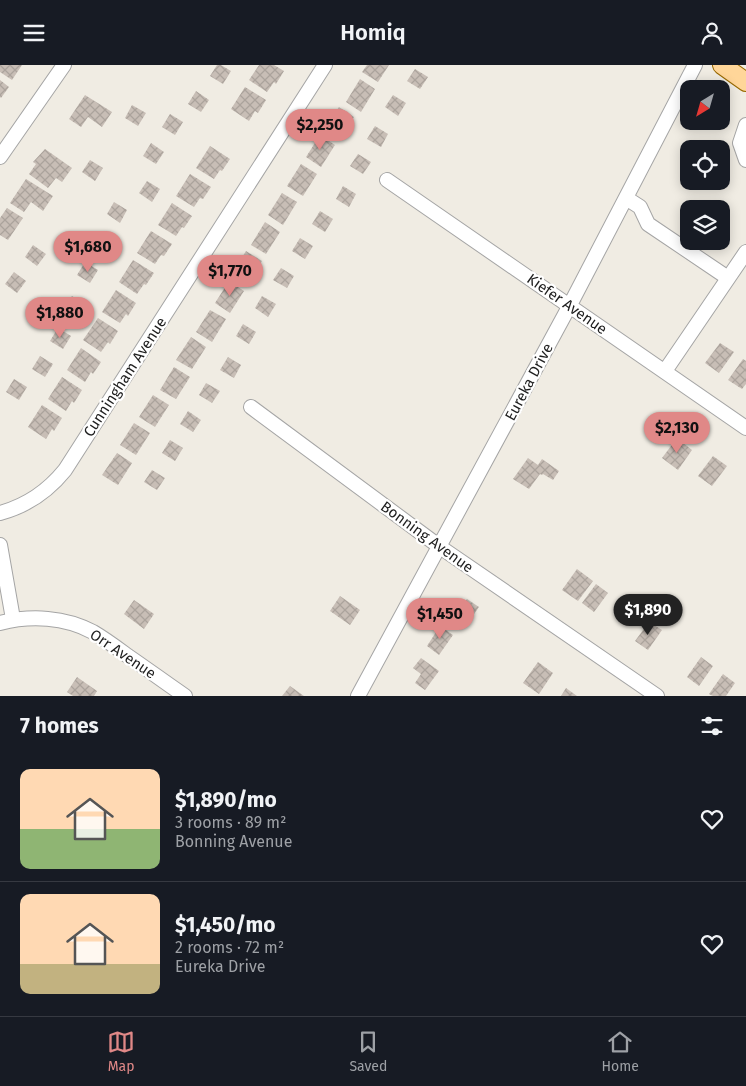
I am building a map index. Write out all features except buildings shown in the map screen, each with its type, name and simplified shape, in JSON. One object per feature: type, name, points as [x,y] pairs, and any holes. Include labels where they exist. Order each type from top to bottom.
[{"type":"main road","points":[[722,65],[746,82]]},
{"type":"street","points":[[0,157],[64,65]]},
{"type":"street","name":"Cunningham Avenue","points":[[0,513],[33,499],[57,481],[65,470],[325,65]]},
{"type":"street","name":"Eureka Drive","points":[[358,696],[570,305],[696,65]]},
{"type":"street","points":[[746,125],[740,143],[746,160]]},
{"type":"street","name":"Kiefer Avenue","points":[[387,180],[746,428]]},
{"type":"street","points":[[626,198],[640,207],[648,224],[728,278]]},
{"type":"street","points":[[664,371],[746,252]]},
{"type":"street","name":"Bonning Avenue","points":[[251,407],[440,547],[657,696]]},
{"type":"street","name":"Orr Avenue","points":[[0,545],[7,621],[54,619],[81,627],[98,635],[185,696]]}]
